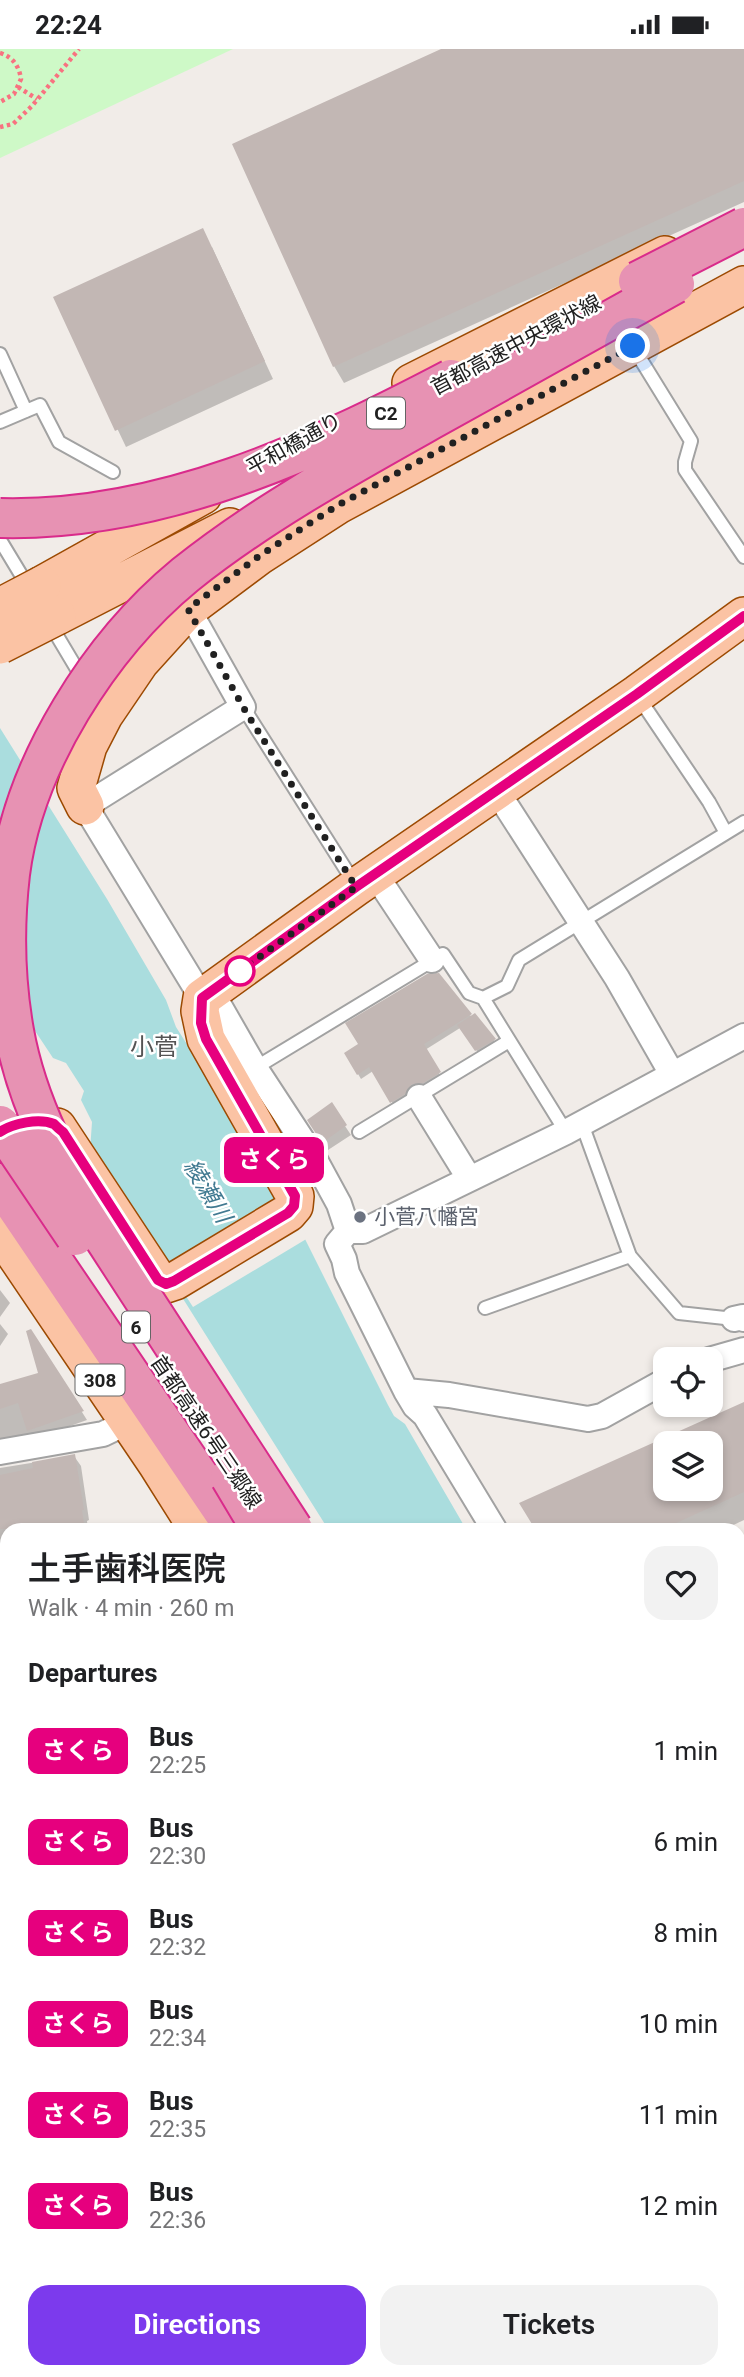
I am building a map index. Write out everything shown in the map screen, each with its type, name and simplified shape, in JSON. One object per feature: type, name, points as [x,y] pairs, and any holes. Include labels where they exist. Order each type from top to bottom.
[{"type":"highway","name":"首都高速中央環状線","points":[[0,518],[83,513],[129,505],[211,486],[262,467],[339,436],[402,405],[744,227]]},
{"type":"highway","name":"首都高速中央環状線","points":[[0,533],[50,531],[131,520],[216,498],[282,475],[347,450],[410,421],[744,249]]},
{"type":"highway","points":[[289,1523],[102,1235],[73,1186],[47,1134],[34,1100],[14,1033],[7,976],[6,925],[10,871],[23,819],[42,765],[67,715],[97,668],[135,622],[184,577],[237,537],[322,481],[675,284]]},
{"type":"highway","points":[[0,860],[25,775],[55,711],[89,660],[125,616],[173,571],[246,514],[344,446],[600,301]]},
{"type":"highway","points":[[0,1020],[15,1088],[58,1187],[257,1523]]},
{"type":"highway","name":"首都高速6号三郷線","points":[[0,1125],[268,1523]]},
{"type":"highway","name":"首都高速6号三郷線","points":[[0,1183],[231,1523]]},
{"type":"main road","name":"平和橋通り","points":[[0,645],[44,602],[343,417],[744,215]]},
{"type":"main road","name":"平和橋通り","points":[[0,607],[44,602],[744,261]]},
{"type":"main road","points":[[85,806],[76,788],[88,746],[104,715],[140,662],[188,609],[259,556],[338,505],[744,285]]},
{"type":"main road","points":[[0,1132],[5,1128],[35,1121],[54,1124],[63,1132],[158,1280],[166,1284],[288,1213],[294,1206],[295,1196],[206,1039],[201,1023],[202,998],[366,880],[637,694],[744,616]]},
{"type":"main road","name":"308","points":[[0,1232],[194,1523]]},
{"type":"street","points":[[188,609],[243,707],[85,806],[202,998],[220,1007],[314,1158],[339,1204],[348,1231]]},
{"type":"street","points":[[496,790],[617,978],[672,1074]]},
{"type":"street","points":[[366,880],[432,960]]},
{"type":"street","points":[[490,1523],[425,1415],[415,1406],[406,1391],[347,1273],[337,1244],[348,1231],[363,1231],[574,1128],[672,1074],[743,1039]]},
{"type":"street","points":[[419,1097],[469,1178]]},
{"type":"street","points":[[723,1356],[744,1350]]},
{"type":"street","points":[[406,1391],[449,1395],[588,1419],[602,1416],[653,1388]]},
{"type":"street","points":[[0,1452],[103,1434],[128,1422]]},
{"type":"lane","points":[[633,346],[691,441],[685,470],[744,557]]},
{"type":"lane","points":[[0,354],[26,411]]},
{"type":"lane","points":[[0,422],[40,405],[59,442],[113,472]]},
{"type":"lane","points":[[0,540],[44,602],[104,715]]},
{"type":"lane","points":[[637,694],[709,801],[726,833]]},
{"type":"lane","points":[[243,707],[366,880]]},
{"type":"lane","points":[[483,998],[508,986],[519,960],[744,822]]},
{"type":"lane","points":[[256,1068],[443,954],[469,993],[483,998],[509,1041],[574,1128],[630,1256],[679,1313],[741,1318]]},
{"type":"lane","points":[[359,1132],[509,1041]]},
{"type":"lane","points":[[485,1308],[630,1256]]},
{"type":"path","points":[[0,127],[13,124],[79,49]]},
{"type":"path","points":[[0,101],[14,94],[18,87],[20,71],[3,52]]},
{"type":"path","points":[[18,87],[37,99]]},
{"type":"green space","points":[[0,49],[233,49],[0,158]]},
{"type":"water","name":"綾瀬川","points":[[0,728],[107,899],[166,1000],[176,1027],[283,1195],[394,1416],[405,1424],[463,1523],[324,1523],[90,1151],[92,1122],[81,1100],[84,1091],[66,1063],[53,1058],[0,978]]},
{"type":"pier","points":[[280,1193],[308,1238],[193,1307],[169,1270],[278,1203]]},
{"type":"building","points":[[441,49],[744,49],[744,181],[333,367],[232,144]]},
{"type":"building","points":[[203,228],[265,361],[115,431],[53,297]]},
{"type":"building","points":[[439,973],[472,1014],[424,1044],[441,1072],[423,1083],[412,1084],[405,1094],[390,1103],[369,1067],[357,1075],[344,1053],[358,1044],[345,1023],[427,974]]},
{"type":"building","points":[[475,1013],[496,1039],[475,1051],[457,1025]]},
{"type":"building","points":[[332,1102],[347,1125],[322,1143],[307,1120]]},
{"type":"building","points":[[31,1329],[84,1411],[27,1431],[18,1403],[0,1409],[0,1384],[38,1373],[26,1331]]},
{"type":"building","points":[[744,1402],[744,1492],[676,1523],[531,1523],[519,1503],[653,1443],[653,1501],[723,1501],[723,1431],[679,1431],[711,1417],[723,1417],[723,1411]]},
{"type":"building","points":[[75,1454],[84,1523],[0,1523],[0,1475],[33,1468],[32,1462]]},
{"type":"bus line","name":"さくら","points":[[0,1132],[5,1128],[35,1121],[54,1124],[63,1132],[158,1280],[166,1284],[288,1213],[294,1206],[295,1196],[206,1039],[201,1023],[202,998],[356,887],[637,694],[744,616]]},
{"type":"place","name":"小菅八幡宮","points":[[360,1217]]},
{"type":"district","name":"小菅","points":[[154,1047]]},
{"type":"route","points":[[240,971],[356,887],[246,712],[188,609],[259,556],[338,505],[633,346]]}]
